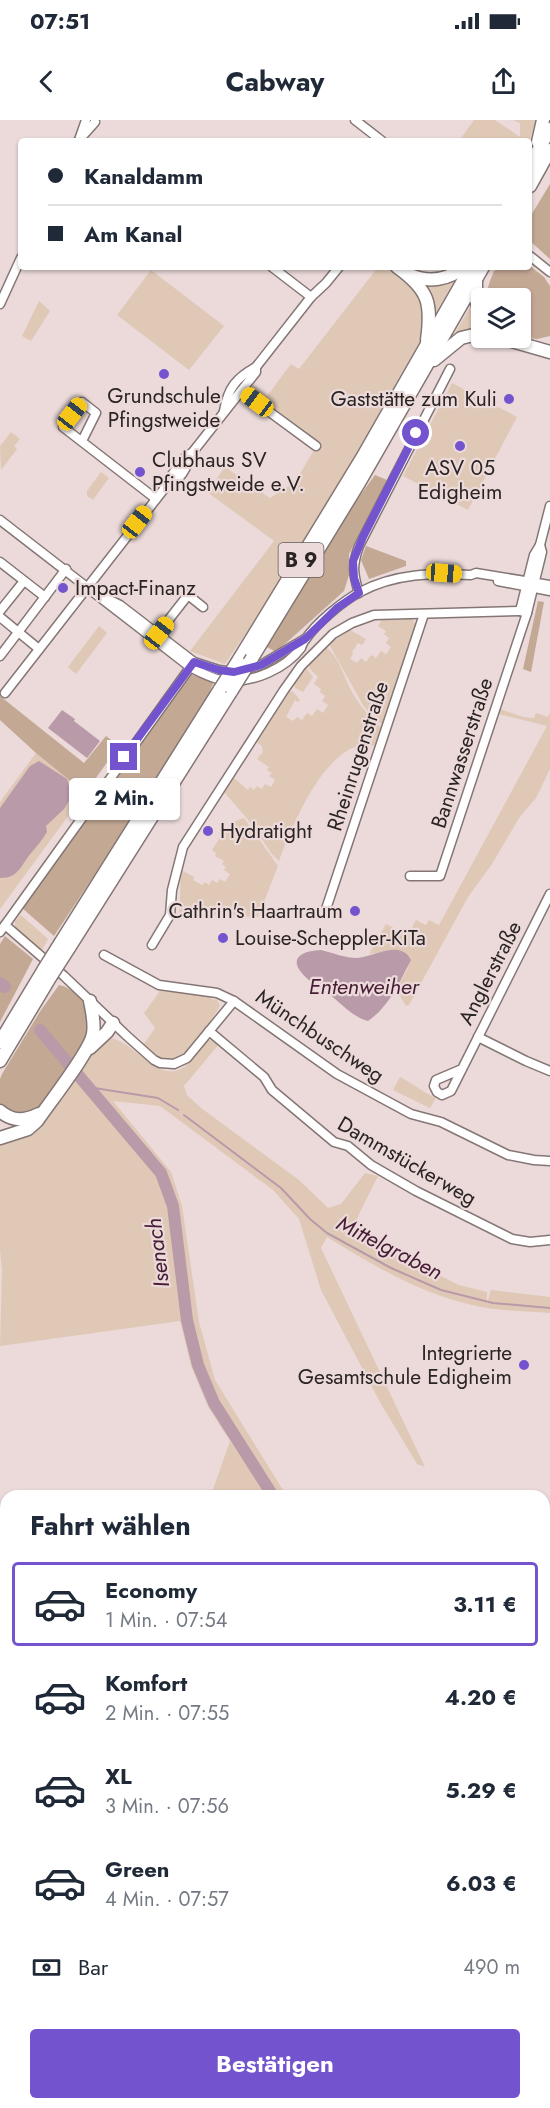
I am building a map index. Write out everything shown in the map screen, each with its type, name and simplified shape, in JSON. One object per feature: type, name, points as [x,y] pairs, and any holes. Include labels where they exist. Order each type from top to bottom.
[{"type":"highway","points":[[533,169],[543,120]]},
{"type":"highway","points":[[536,153],[550,129]]},
{"type":"highway","points":[[533,169],[550,150]]},
{"type":"highway","points":[[533,169],[550,160]]},
{"type":"highway","name":"B 9","points":[[402,270],[426,280],[441,279],[460,270]]},
{"type":"highway","name":"B 9","points":[[402,270],[424,293],[428,302],[430,315],[425,347]]},
{"type":"highway","name":"B 9","points":[[0,1061],[48,973],[226,687],[236,666],[316,536],[469,270]]},
{"type":"highway","name":"B 9","points":[[226,687],[252,658],[320,548],[481,270]]},
{"type":"highway","points":[[476,279],[476,288]]},
{"type":"highway","name":"B 9","points":[[427,366],[461,338],[471,336]]},
{"type":"highway","points":[[531,342],[549,345]]},
{"type":"highway","points":[[531,342],[549,345]]},
{"type":"highway","name":"B 9","points":[[0,1042],[48,973]]},
{"type":"highway","points":[[90,1001],[94,1018],[93,1036]]},
{"type":"highway","points":[[0,1138],[28,1129],[43,1113],[93,1036],[103,1025],[113,1023]]},
{"type":"highway","points":[[80,1059],[113,1023]]},
{"type":"highway","points":[[0,1111],[8,1117],[23,1120],[43,1113]]},
{"type":"street","points":[[355,120],[378,138]]},
{"type":"street","points":[[80,138],[93,121]]},
{"type":"street","points":[[532,257],[550,272]]},
{"type":"street","points":[[0,304],[18,265]]},
{"type":"street","points":[[276,270],[310,297]]},
{"type":"street","points":[[224,411],[227,394],[242,375],[256,367],[310,297],[326,284],[337,270]]},
{"type":"street","points":[[5,693],[156,498],[164,489],[177,482],[186,471],[192,453],[242,391],[256,372],[256,367]]},
{"type":"street","points":[[359,593],[354,578],[353,561],[359,546],[450,369]]},
{"type":"street","points":[[242,391],[316,446]]},
{"type":"street","points":[[82,441],[96,413],[82,402],[63,427],[156,498]]},
{"type":"street","name":"Bannwasserstraße","points":[[410,876],[440,876],[524,612],[531,584],[534,555],[540,545],[550,506]]},
{"type":"street","points":[[0,520],[102,598],[226,687],[273,670],[300,648],[305,639]]},
{"type":"street","points":[[0,562],[45,597]]},
{"type":"street","points":[[0,656],[66,569]]},
{"type":"street","points":[[192,664],[219,670],[236,666],[254,668],[305,639],[337,608],[359,593],[382,582],[409,576],[438,573],[471,575],[475,578],[550,585]]},
{"type":"street","points":[[0,611],[24,581]]},
{"type":"street","points":[[531,584],[550,591]]},
{"type":"street","points":[[156,636],[188,595],[203,607]]},
{"type":"street","points":[[152,945],[170,915],[172,890],[183,848],[295,674],[333,634],[352,623],[374,615],[524,612]]},
{"type":"street","name":"Rheinrugenstraße","points":[[326,909],[424,614]]},
{"type":"street","points":[[0,617],[39,649]]},
{"type":"street","points":[[192,664],[2,928],[90,1001],[154,1060],[166,1064],[174,1064],[187,1059],[209,1031],[211,1024],[232,1000]]},
{"type":"street","name":"Anglerstraße","points":[[462,1068],[550,895]]},
{"type":"street","name":"Münchbuschweg","points":[[104,955],[159,985],[217,993],[232,1000],[337,1074],[411,1114],[441,1122],[508,1155],[550,1161]]},
{"type":"street","name":"Dammstückerweg","points":[[209,1031],[264,1077],[272,1090],[334,1142],[348,1146],[371,1165],[416,1191],[512,1239],[530,1242],[550,1240]]},
{"type":"street","points":[[478,1037],[550,1071]]},
{"type":"shaded area","points":[[474,120],[495,120],[520,137],[520,123],[513,120],[536,120],[530,138],[461,138]]},
{"type":"shaded area","points":[[550,184],[550,259],[532,243],[532,214]]},
{"type":"shaded area","points":[[532,268],[544,277],[550,286],[550,336],[531,338],[531,288],[488,288],[496,270],[532,270]]},
{"type":"shaded area","points":[[151,270],[224,326],[189,370],[117,315]]},
{"type":"shaded area","points":[[376,270],[394,270],[419,289],[426,327],[418,344],[297,558],[225,664],[190,651],[274,541],[207,492],[225,467],[270,498],[295,482],[316,447],[245,389],[250,382],[267,396],[291,364],[299,369]]},
{"type":"shaded area","points":[[456,277],[434,316],[422,282]]},
{"type":"shaded area","points":[[39,301],[50,311],[31,341],[22,336]]},
{"type":"shaded area","points":[[471,306],[471,333],[451,340]]},
{"type":"shaded area","name":"ASV 05 Edigheim","points":[[452,383],[517,417],[468,510],[403,476]]},
{"type":"shaded area","points":[[11,432],[20,439],[14,446],[17,449],[1,470],[0,446]]},
{"type":"shaded area","points":[[101,472],[109,478],[93,500],[87,496],[87,491]]},
{"type":"shaded area","points":[[375,475],[387,480],[349,554],[349,575],[344,591],[276,652],[267,647],[354,504]]},
{"type":"shaded area","points":[[366,546],[406,561],[406,566],[369,579],[361,560]]},
{"type":"shaded area","points":[[538,601],[544,602],[531,672],[523,669]]},
{"type":"shaded area","points":[[412,619],[417,626],[383,726],[364,707],[329,644],[350,630],[366,639],[362,645],[358,643],[350,659],[357,663],[361,658],[366,662],[371,655],[376,658],[381,651],[386,654],[391,647],[386,643],[389,638],[384,634],[386,631],[378,626],[382,620]]},
{"type":"shaded area","points":[[99,626],[107,633],[76,674],[68,667]]},
{"type":"shaded area","points":[[326,647],[338,662],[359,703],[383,729],[377,745],[350,749],[326,770],[298,815],[279,861],[224,792],[234,778],[248,790],[250,787],[254,790],[257,786],[262,789],[265,784],[271,787],[275,780],[269,776],[272,773],[267,770],[269,767],[257,759],[263,752],[262,746],[256,742],[289,691],[300,700],[298,702],[295,700],[286,717],[293,721],[297,717],[302,720],[307,713],[312,716],[317,709],[323,713],[328,705],[322,701],[325,696],[314,684],[318,677],[309,665]]},
{"type":"shaded area","points":[[306,668],[313,677],[303,692],[295,688],[294,683]]},
{"type":"shaded area","points":[[192,675],[214,681],[207,699],[54,936],[22,908],[184,678]]},
{"type":"shaded area","points":[[0,696],[84,763],[106,736],[119,746],[85,793],[0,720]]},
{"type":"shaded area","points":[[500,709],[523,717],[534,718],[536,713],[548,717],[550,713],[550,769],[536,798],[519,818],[492,864],[468,897],[409,1005],[406,1006],[395,991],[408,968],[396,950],[369,954],[386,924],[408,935],[416,920],[426,925],[429,920],[439,925],[547,726],[499,714]]},
{"type":"shaded area","points":[[36,753],[85,793],[0,909],[0,802]]},
{"type":"shaded area","points":[[244,818],[278,866],[258,917],[216,915],[179,917],[181,870],[194,877],[193,880],[202,885],[205,882],[209,885],[212,880],[217,883],[220,879],[225,882],[230,874],[224,870],[226,867],[222,864],[224,861],[215,856],[216,853],[212,850],[233,823]]},
{"type":"shaded area","points":[[21,915],[48,939],[42,950],[15,927],[15,921]]},
{"type":"shaded area","points":[[5,936],[33,959],[0,1022],[0,944]]},
{"type":"shaded area","points":[[59,985],[73,992],[84,1004],[90,1019],[89,1035],[74,1062],[41,1108],[29,1116],[17,1116],[0,1105],[0,1079],[41,1010]]},
{"type":"shaded area","points":[[160,991],[211,996],[211,999],[217,1000],[220,1005],[189,1050],[175,1060],[168,1061],[161,1058],[144,1044],[155,1028],[144,1013]]},
{"type":"shaded area","points":[[109,1038],[129,1047],[159,1068],[169,1071],[179,1070],[190,1062],[207,1039],[220,1043],[184,1086],[187,1095],[201,1108],[299,1180],[328,1208],[341,1204],[365,1173],[378,1176],[352,1232],[459,1285],[487,1292],[487,1304],[491,1290],[550,1297],[550,1313],[498,1309],[449,1299],[413,1285],[327,1237],[321,1248],[425,1467],[417,1464],[381,1404],[321,1290],[299,1219],[273,1190],[160,1106],[113,1101],[171,1172],[182,1206],[199,1322],[215,1380],[283,1490],[213,1490],[230,1441],[208,1407],[191,1366],[180,1321],[0,1346],[2,1270],[0,1143],[24,1136],[87,1056]]},
{"type":"shaded area","points":[[400,1077],[436,1098],[430,1108],[393,1090]]},
{"type":"water","points":[[62,710],[100,741],[87,758],[48,728]]},
{"type":"water","points":[[39,761],[67,779],[72,796],[64,809],[46,826],[47,832],[19,870],[12,876],[0,878],[0,808],[30,766]]},
{"type":"water","name":"Entenweiher","points":[[321,950],[358,958],[394,950],[406,954],[411,960],[388,1001],[368,1021],[352,1013],[309,980],[298,968],[297,959],[300,955]]},
{"type":"waterway","name":"Isenach","points":[[0,983],[5,987]]},
{"type":"waterway","name":"Isenach","points":[[40,1030],[161,1173],[173,1206],[187,1320],[198,1365],[214,1403],[269,1490]]},
{"type":"waterway","name":"Mittelgraben","points":[[88,1087],[158,1098],[178,1110]]},
{"type":"waterway","name":"Mittelgraben","points":[[184,1115],[281,1188],[310,1219],[327,1233],[391,1268],[441,1290],[493,1303],[550,1308]]},
{"type":"place","name":"Grundschule Pfingstweide","points":[[164,374]]},
{"type":"place","name":"Gaststätte zum Kuli","points":[[509,399]]},
{"type":"place","name":"ASV 05 Edigheim","points":[[460,446]]},
{"type":"place","name":"Clubhaus SV Pfingstweide e.V.","points":[[140,472]]},
{"type":"place","name":"Impact-Finanz","points":[[63,588]]},
{"type":"place","name":"Hydratight","points":[[208,831]]},
{"type":"place","name":"Cathrin's Haartraum","points":[[355,911]]},
{"type":"place","name":"Louise-Scheppler-KiTa","points":[[223,938]]},
{"type":"place","name":"Integrierte Gesamtschule Edigheim","points":[[524,1365]]},
{"type":"route","points":[[124,757],[194,662],[234,672],[254,668],[282,655],[296,643],[305,639],[337,608],[359,593],[354,578],[353,561],[416,433]]}]
